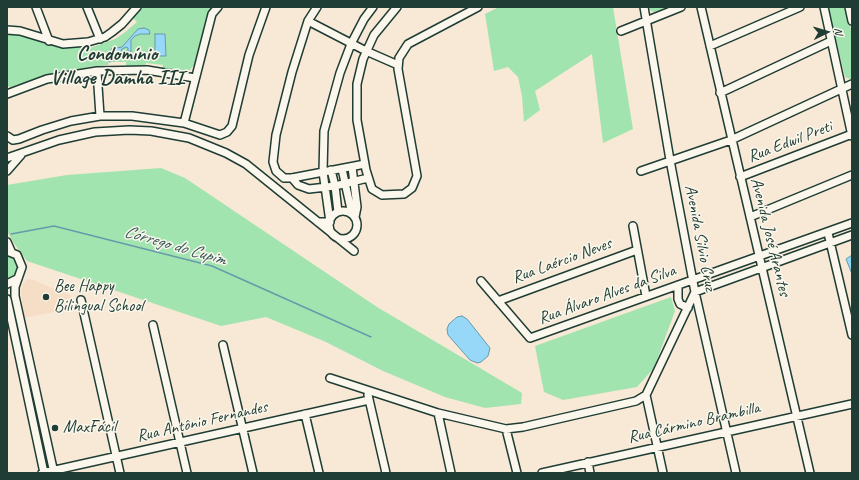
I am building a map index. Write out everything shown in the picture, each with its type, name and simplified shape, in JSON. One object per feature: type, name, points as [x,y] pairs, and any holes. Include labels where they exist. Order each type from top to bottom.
[{"type":"street","points":[[36,7],[49,41]]},
{"type":"street","points":[[87,7],[100,39]]},
{"type":"street","points":[[7,30],[20,31],[63,44],[76,44],[100,39],[122,24],[137,7]]},
{"type":"street","points":[[184,123],[212,14],[218,7]]},
{"type":"street","points":[[7,136],[13,140],[19,139],[57,125],[100,116],[132,116],[184,123],[220,135],[227,132],[232,126],[251,50],[266,7]]},
{"type":"street","points":[[317,7],[308,21],[290,79],[276,135],[273,162],[276,171],[284,178],[292,178],[365,164]]},
{"type":"street","points":[[351,237],[342,239],[334,235],[330,227],[326,188],[322,172],[324,131],[340,73],[351,44],[364,18],[373,7]]},
{"type":"street","points":[[397,7],[374,35],[363,59],[357,84],[357,120],[368,178],[372,189],[382,195],[404,194],[412,188],[417,176],[398,65],[399,58],[408,44],[478,7]]},
{"type":"street","name":"Avenida Silvio Cruz","points":[[644,7],[670,160],[695,292],[736,473]]},
{"type":"street","points":[[620,31],[681,7]]},
{"type":"street","name":"Avenida José Arantes","points":[[701,7],[810,473]]},
{"type":"street","points":[[710,46],[800,7]]},
{"type":"street","points":[[824,7],[852,135]]},
{"type":"street","points":[[849,7],[852,21]]},
{"type":"street","points":[[308,21],[351,44],[398,65]]},
{"type":"street","points":[[720,93],[832,41]]},
{"type":"street","points":[[7,94],[47,79],[97,71],[147,70],[195,78]]},
{"type":"street","points":[[97,71],[100,116]]},
{"type":"street","points":[[641,171],[731,140],[852,84]]},
{"type":"street","points":[[7,158],[74,136],[112,130],[151,131],[189,138],[226,153],[246,164],[276,186],[354,250],[350,245],[351,237],[358,226],[353,216],[348,199],[342,169]]},
{"type":"street","name":"Rua Edwil Preti","points":[[740,177],[852,135]]},
{"type":"street","points":[[7,171],[23,154]]},
{"type":"street","points":[[352,167],[357,207],[353,216]]},
{"type":"street","points":[[331,170],[335,186],[338,212]]},
{"type":"street","points":[[750,217],[852,175]]},
{"type":"street","points":[[292,178],[298,185],[303,187],[326,188],[368,178]]},
{"type":"street","points":[[330,222],[334,214],[338,212],[343,211],[353,216]]},
{"type":"street","points":[[318,222],[330,222]]},
{"type":"street","name":"Rua Álvaro Alves da Silva","points":[[498,301],[530,338],[828,233],[852,223]]},
{"type":"street","points":[[633,226],[646,296]]},
{"type":"street","points":[[828,233],[852,335]]},
{"type":"street","points":[[330,378],[438,413],[506,429],[522,427],[636,401],[646,395],[695,292],[852,235]]},
{"type":"street","points":[[7,242],[9,251],[17,255],[22,267],[17,279],[15,296],[54,472]]},
{"type":"street","name":"Rua Laércio Neves","points":[[498,301],[637,250]]},
{"type":"street","points":[[7,284],[17,279]]},
{"type":"street","points":[[481,281],[498,301]]},
{"type":"street","points":[[678,285],[678,299],[680,304],[688,308]]},
{"type":"street","points":[[7,299],[44,473]]},
{"type":"street","points":[[81,300],[120,473]]},
{"type":"street","points":[[153,325],[187,473]]},
{"type":"street","points":[[223,345],[253,473]]},
{"type":"street","points":[[367,390],[386,473]]},
{"type":"street","points":[[646,395],[663,473]]},
{"type":"street","name":"Rua Antônio Fernandes","points":[[44,473],[54,472],[116,456],[369,400]]},
{"type":"street","name":"Rua Cármino Brambilla","points":[[542,473],[727,432],[796,415],[852,404]]},
{"type":"street","points":[[438,413],[451,473]]},
{"type":"street","points":[[305,414],[319,473]]},
{"type":"street","points":[[506,429],[517,473]]},
{"type":"street","points":[[588,462],[590,473]]},
{"type":"shaded area","name":"Bee Happy Bilingual School","points":[[27,279],[70,295],[73,299],[75,308],[24,318],[21,291],[23,283]]},
{"type":"green space","points":[[141,7],[212,7],[206,18],[194,65],[190,70],[182,73],[162,69],[163,65],[146,63],[145,67],[126,66],[126,62],[109,62],[108,65],[88,67],[14,88],[7,86],[7,32],[27,36],[49,44],[85,45],[87,49],[115,39],[124,33],[137,22],[133,18]]},
{"type":"green space","points":[[499,7],[613,7],[633,129],[603,143],[592,54],[535,91],[540,110],[524,122],[522,96],[518,77],[508,67],[494,71],[485,14]]},
{"type":"green space","points":[[648,7],[673,7],[656,13],[651,11]]},
{"type":"green space","points":[[828,7],[846,7],[852,35],[852,80],[845,77]]},
{"type":"green space","points":[[161,168],[185,178],[377,307],[522,393],[521,404],[485,408],[445,397],[383,371],[326,342],[266,317],[221,326],[27,261],[7,231],[7,185],[67,175]]},
{"type":"green space","points":[[7,252],[13,254],[20,264],[16,276],[7,280]]},
{"type":"green space","points":[[671,297],[675,311],[654,368],[637,387],[563,400],[544,392],[535,346]]},
{"type":"water","points":[[144,28],[149,30],[150,34],[140,34],[135,36],[131,40],[131,52],[128,53],[128,48],[126,47],[122,49],[118,59],[110,62],[104,59],[111,55],[111,49],[122,47],[138,29]]},
{"type":"water","points":[[155,34],[165,34],[166,56],[155,56]]},
{"type":"water","points":[[852,255],[852,274],[846,259]]},
{"type":"water","points":[[462,316],[467,319],[490,348],[488,356],[481,362],[477,363],[470,360],[448,335],[447,329],[449,324],[457,317]]},
{"type":"waterway","name":"Córrego do Cupim","points":[[11,234],[54,226],[212,266],[371,337]]},
{"type":"place","name":"Bee Happy Bilingual School","points":[[46,297]]},
{"type":"place","name":"MaxFácil","points":[[55,428]]},
{"type":"district","name":"Condomínio Village Damha III","points":[[117,66]]}]
